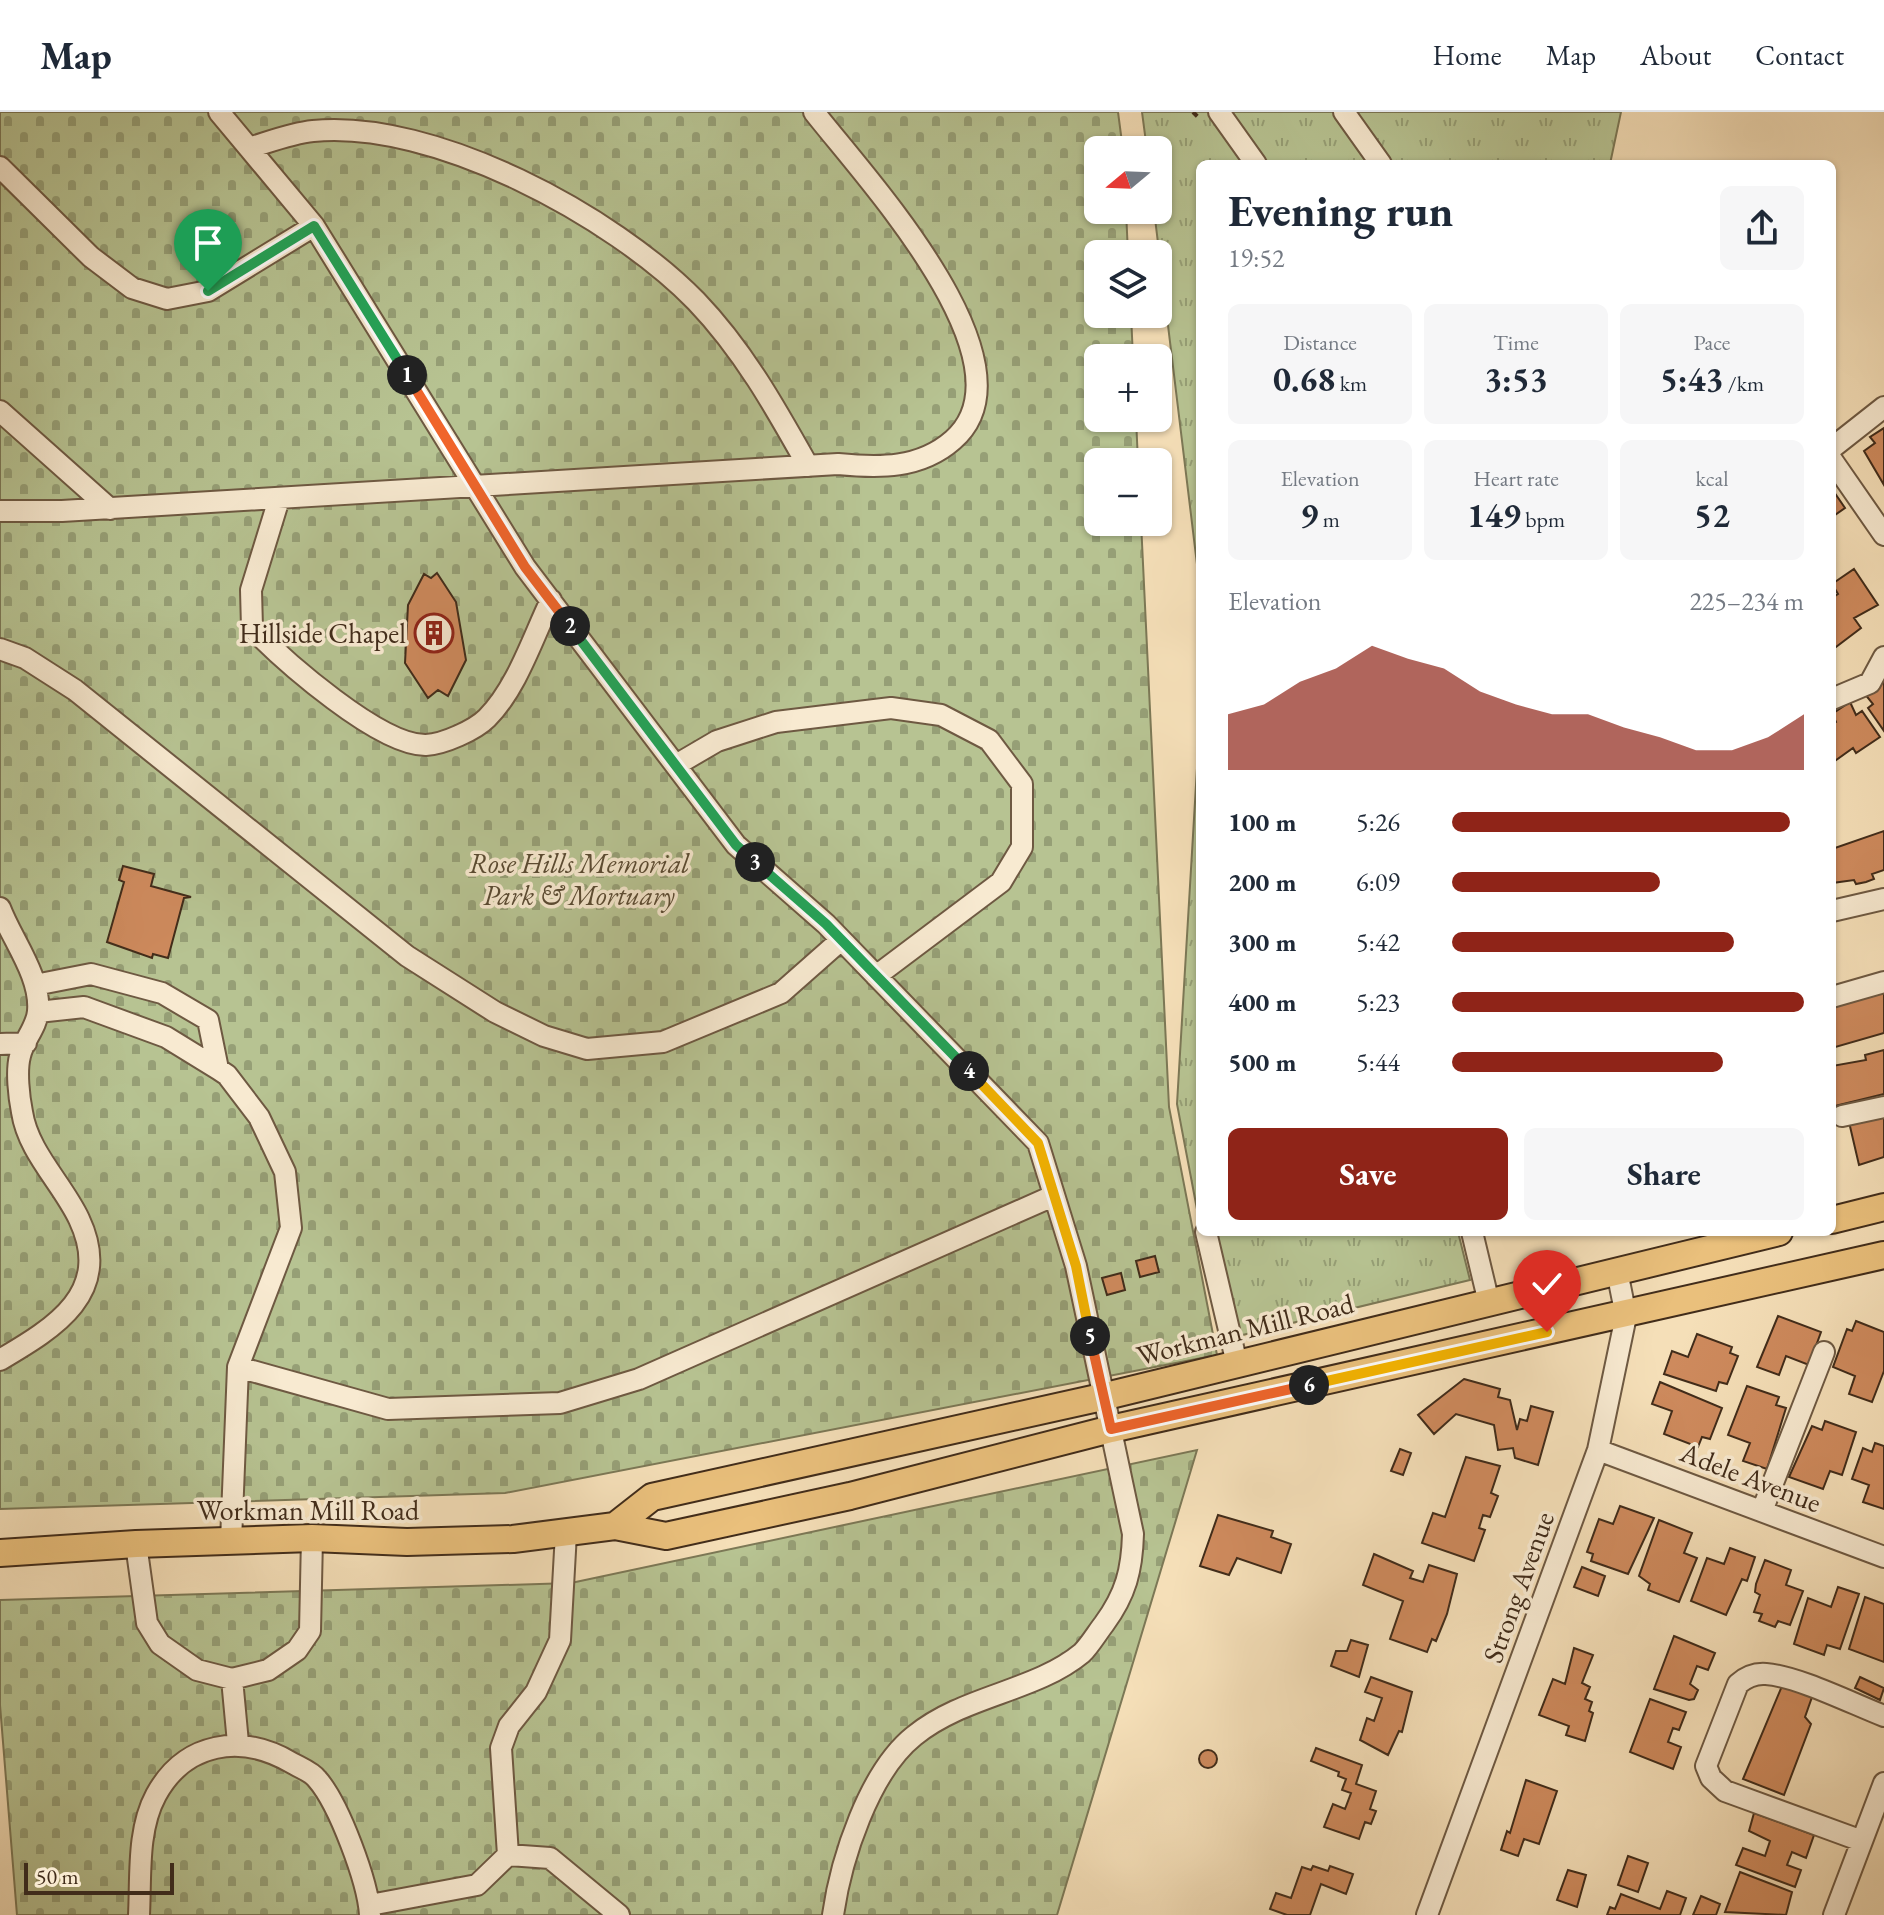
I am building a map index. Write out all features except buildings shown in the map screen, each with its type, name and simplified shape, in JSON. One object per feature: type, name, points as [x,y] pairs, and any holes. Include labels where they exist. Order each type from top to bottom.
[{"type":"main road","points":[[1836,1219],[1884,1207]]},
{"type":"main road","name":"Workman Mill Road","points":[[615,1526],[652,1497],[1102,1397],[1762,1236]]},
{"type":"main road","name":"Workman Mill Road","points":[[0,1553],[136,1544],[312,1538],[407,1542],[566,1533],[615,1526],[666,1536],[850,1496],[1111,1429],[1626,1316],[1884,1255]]},
{"type":"street","points":[[219,112],[314,226],[476,487],[551,600],[736,845],[841,940],[1038,1143],[1076,1266],[1133,1534],[1132,1569],[1113,1611],[1083,1652],[1056,1669],[972,1701],[938,1719],[893,1756],[867,1804],[839,1879],[833,1915]]},
{"type":"street","points":[[0,511],[110,509],[808,466],[885,468],[937,454],[968,426],[977,408],[975,367],[952,298],[894,209],[814,112]]},
{"type":"street","points":[[1219,112],[1253,160]]},
{"type":"street","points":[[1344,112],[1378,160]]},
{"type":"street","points":[[249,148],[311,131],[364,131],[450,151],[534,184],[628,245],[695,300],[753,369],[808,466]]},
{"type":"street","points":[[0,167],[91,257],[132,288],[167,299],[208,291],[314,226]]},
{"type":"street","points":[[1836,445],[1884,407]]},
{"type":"street","points":[[0,411],[110,509]]},
{"type":"street","points":[[1836,466],[1884,535]]},
{"type":"street","points":[[279,499],[251,590],[252,628],[288,666],[393,737],[426,745],[452,738],[486,719],[510,684],[551,600]]},
{"type":"street","points":[[0,649],[25,658],[75,690],[407,956],[495,1012],[544,1036],[587,1049],[663,1042],[781,993],[841,940]]},
{"type":"street","points":[[1836,697],[1870,683],[1884,657]]},
{"type":"street","points":[[676,765],[717,741],[776,722],[891,708],[941,715],[989,740],[1022,784],[1022,847],[1001,882],[876,976]]},
{"type":"street","points":[[1836,910],[1884,899]]},
{"type":"street","points":[[0,908],[35,985],[38,1012],[19,1057],[22,1114],[48,1173],[80,1220],[89,1255],[87,1280],[70,1314],[1,1359]]},
{"type":"street","points":[[35,985],[91,974],[162,993],[208,1020],[218,1069]]},
{"type":"street","points":[[1836,996],[1884,982]]},
{"type":"street","points":[[38,1012],[84,1007],[166,1037],[218,1069],[227,1075],[259,1117],[285,1172],[291,1228],[238,1367],[231,1541]]},
{"type":"street","points":[[0,1044],[26,1043]]},
{"type":"street","points":[[1842,1116],[1884,1107]]},
{"type":"street","points":[[238,1367],[388,1409],[560,1403],[639,1379],[1053,1196]]},
{"type":"street","points":[[1207,1236],[1237,1364]]},
{"type":"street","points":[[1473,1236],[1489,1303]]},
{"type":"street","name":"Strong Avenue","points":[[1427,1915],[1598,1450],[1626,1316],[1617,1271]]},
{"type":"street","points":[[1762,1511],[1824,1352]]},
{"type":"street","name":"Adele Avenue","points":[[1598,1450],[1884,1557]]},
{"type":"street","points":[[508,1855],[501,1748],[509,1726],[536,1692],[560,1640],[566,1533]]},
{"type":"street","points":[[136,1544],[147,1623],[160,1644],[197,1670],[232,1679],[268,1670],[297,1650],[310,1631],[312,1538]]},
{"type":"street","points":[[1862,1841],[1725,1791],[1711,1778],[1706,1766],[1738,1684],[1747,1676],[1766,1674],[1784,1679],[1884,1716]]},
{"type":"street","points":[[232,1679],[238,1743]]},
{"type":"street","points":[[139,1915],[144,1830],[155,1797],[188,1757],[238,1743],[285,1759],[317,1778],[339,1818],[370,1910],[477,1885],[508,1855],[550,1858],[619,1915]]},
{"type":"street","points":[[1834,1915],[1884,1783]]},
{"type":"green space","name":"Rose Hills Memorial Park & Mortuary","points":[[0,112],[1118,112],[1121,136],[1084,136],[1084,224],[1127,224],[1127,240],[1084,240],[1084,328],[1132,328],[1132,344],[1084,344],[1084,432],[1137,432],[1137,448],[1084,448],[1084,536],[1142,536],[1169,1107],[1217,1355],[505,1493],[0,1509]]},
{"type":"green space","points":[[1142,112],[1621,112],[1611,160],[1196,160],[1196,556],[1168,328],[1172,328],[1172,240],[1158,240],[1156,224],[1172,224],[1172,136],[1145,136]]},
{"type":"green space","points":[[1196,785],[1196,1204],[1177,1104]]},
{"type":"green space","points":[[1202,1236],[1459,1236],[1470,1280],[1222,1340]]},
{"type":"green space","points":[[1197,1450],[1057,1915],[17,1915],[0,1705],[0,1600],[571,1583]]},
{"type":"place","name":"Hillside Chapel","points":[[434,633]]},
{"type":"route","points":[[208,291],[314,226],[525,567],[736,845],[826,924],[1038,1143],[1076,1266],[1111,1429],[1547,1332]]}]
